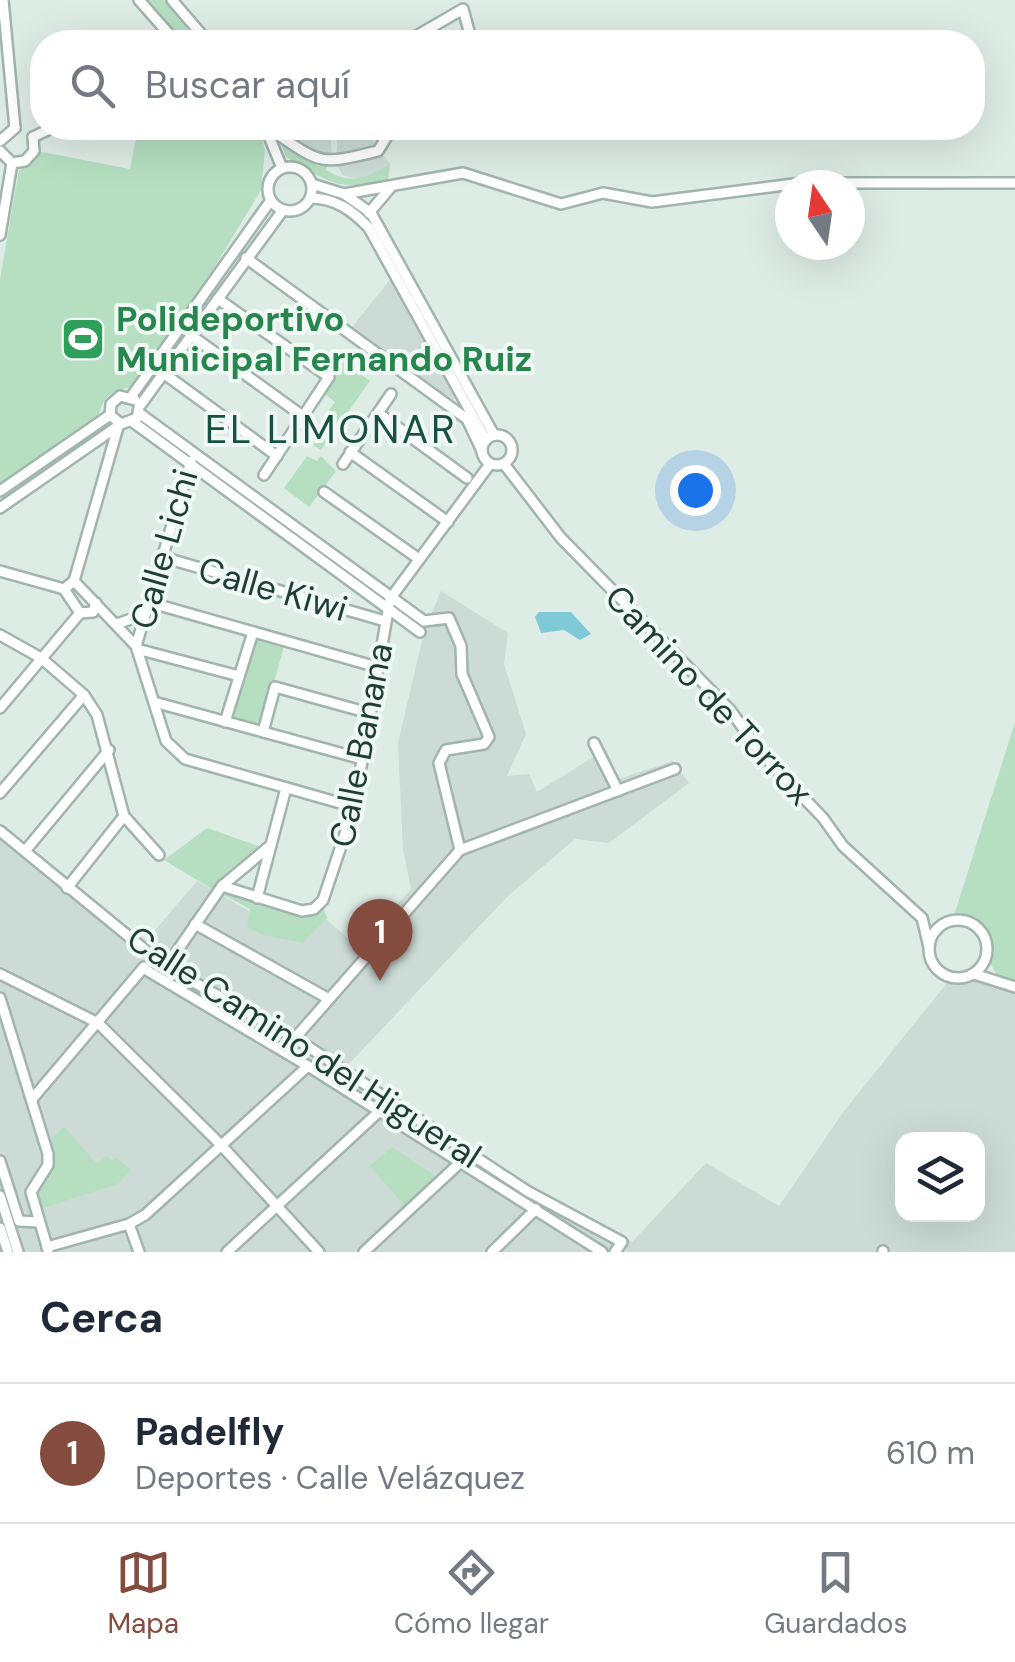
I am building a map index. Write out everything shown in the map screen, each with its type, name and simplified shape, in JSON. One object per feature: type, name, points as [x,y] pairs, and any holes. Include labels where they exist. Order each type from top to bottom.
[{"type":"street","points":[[4,0],[15,128]]},
{"type":"street","points":[[139,0],[165,30]]},
{"type":"street","points":[[172,0],[198,30]]},
{"type":"street","points":[[427,30],[463,9],[469,30]]},
{"type":"street","points":[[15,128],[30,136]]},
{"type":"street","points":[[0,138],[15,128]]},
{"type":"street","points":[[12,162],[30,156],[32,140]]},
{"type":"street","points":[[271,140],[282,168]]},
{"type":"street","points":[[286,140],[317,162],[378,151],[385,140]]},
{"type":"street","points":[[1,155],[12,162]]},
{"type":"street","points":[[0,235],[12,162]]},
{"type":"street","points":[[0,491],[110,415],[115,399],[131,397],[271,200],[270,178],[282,168],[304,171],[312,184],[310,198],[298,209],[282,210],[271,200]]},
{"type":"street","points":[[344,194],[462,173],[561,204],[603,193],[652,202],[801,183],[1015,183]]},
{"type":"street","points":[[371,213],[386,190],[405,182]]},
{"type":"street","points":[[312,184],[344,194],[371,213],[490,437]]},
{"type":"street","points":[[310,198],[325,198],[356,214],[395,272],[464,400],[490,437]]},
{"type":"street","points":[[0,508],[137,414],[282,210]]},
{"type":"street","points":[[356,214],[371,213]]},
{"type":"street","points":[[246,258],[467,419],[490,464]]},
{"type":"street","points":[[218,298],[328,377],[264,475]]},
{"type":"street","points":[[192,336],[304,417]]},
{"type":"street","points":[[166,374],[278,456]]},
{"type":"street","points":[[343,464],[391,394]]},
{"type":"street","points":[[131,397],[137,414],[191,458],[422,626],[449,618],[461,646],[462,674],[490,736],[484,744],[446,750],[439,763],[460,850]]},
{"type":"street","points":[[451,408],[464,400]]},
{"type":"street","points":[[378,413],[467,478]]},
{"type":"street","points":[[110,415],[119,426]]},
{"type":"street","points":[[64,589],[74,582],[119,426]]},
{"type":"street","points":[[482,451],[490,437]]},
{"type":"street","points":[[490,437],[506,437],[513,448],[504,464],[490,464]]},
{"type":"street","points":[[96,442],[104,443],[111,454]]},
{"type":"street","points":[[350,452],[448,522]]},
{"type":"street","name":"Calle Lichi","points":[[137,647],[191,458]]},
{"type":"street","points":[[389,603],[490,464]]},
{"type":"street","name":"Camino de Torrox","points":[[504,464],[561,538],[720,699],[758,751],[824,818],[843,846],[922,918]]},
{"type":"street","points":[[324,492],[419,560]]},
{"type":"street","name":"Calle Kiwi","points":[[162,557],[385,621]]},
{"type":"street","points":[[0,570],[64,589],[80,613]]},
{"type":"street","points":[[74,582],[137,647],[166,741],[186,759],[354,806]]},
{"type":"street","points":[[148,602],[377,667]]},
{"type":"street","points":[[0,708],[80,613],[92,612],[96,603]]},
{"type":"street","name":"Calle Banana","points":[[222,886],[302,911],[314,909],[338,864],[354,806],[389,603]]},
{"type":"street","points":[[117,624],[145,614]]},
{"type":"street","points":[[225,722],[252,632]]},
{"type":"street","points":[[0,635],[41,658],[84,694],[97,715],[124,816],[159,855]]},
{"type":"street","points":[[137,647],[239,676]]},
{"type":"street","points":[[263,732],[275,687],[370,713]]},
{"type":"street","points":[[0,794],[84,694]]},
{"type":"street","points":[[154,702],[362,759]]},
{"type":"street","points":[[594,743],[618,791]]},
{"type":"street","points":[[25,851],[108,750]]},
{"type":"street","points":[[294,1038],[460,850],[675,769]]},
{"type":"street","points":[[257,898],[286,788]]},
{"type":"street","points":[[67,888],[124,816]]},
{"type":"street","name":"Calle Camino del Higueral","points":[[0,832],[166,966],[294,1038],[469,1154],[622,1242],[615,1252]]},
{"type":"street","points":[[166,966],[222,886],[271,845]]},
{"type":"street","points":[[999,978],[987,958],[980,930],[963,920],[922,918],[930,958],[940,973],[958,979],[974,974],[999,978],[1015,987]]},
{"type":"street","points":[[929,946],[936,930],[953,920]]},
{"type":"street","points":[[196,924],[329,999]]},
{"type":"street","points":[[33,1098],[153,956]]},
{"type":"street","points":[[974,974],[987,958]]},
{"type":"street","name":"Calle Camino del Higueral","points":[[143,968],[308,1066],[602,1252]]},
{"type":"street","points":[[0,974],[98,1023],[220,1145],[319,1252]]},
{"type":"street","points":[[0,998],[49,1160],[31,1192],[48,1249],[130,1224],[308,1066]]},
{"type":"street","points":[[227,1252],[388,1102]]},
{"type":"street","points":[[364,1252],[469,1154]]},
{"type":"street","points":[[0,1161],[19,1221],[39,1222]]},
{"type":"street","points":[[0,1196],[18,1252]]},
{"type":"street","points":[[492,1252],[535,1212],[542,1199]]},
{"type":"street","points":[[130,1224],[140,1252]]},
{"type":"street","points":[[0,1228],[5,1250]]},
{"type":"shaded area","points":[[292,140],[331,140],[332,160],[319,159]]},
{"type":"shaded area","points":[[337,140],[374,140],[376,149],[337,159]]},
{"type":"shaded area","points":[[382,154],[390,164],[360,181],[343,175],[338,167]]},
{"type":"shaded area","points":[[390,280],[456,397],[453,400],[352,327]]},
{"type":"shaded area","points":[[441,591],[508,633],[504,664],[526,734],[507,776],[529,774],[537,792],[606,749],[619,779],[673,761],[689,783],[609,843],[575,839],[508,896],[346,1067],[543,1196],[632,1242],[706,1163],[779,1206],[844,1111],[951,978],[974,974],[1015,989],[1015,1252],[0,1252],[0,837],[140,948],[197,881],[303,942],[326,919],[359,948],[411,889],[403,849],[398,743],[425,628]]},
{"type":"green space","points":[[141,0],[170,0],[196,30],[167,30]]},
{"type":"green space","name":"Polideportivo Municipal Fernando Ruiz","points":[[136,140],[262,140],[265,150],[261,190],[199,293],[135,386],[110,395],[98,418],[0,485],[0,279],[19,170],[42,152],[130,169]]},
{"type":"green space","points":[[279,140],[343,178],[365,176],[390,164],[388,181],[355,185],[333,182],[286,157]]},
{"type":"green space","points":[[342,361],[370,381],[321,450],[313,445],[335,415],[329,410],[335,402],[321,391]]},
{"type":"green space","points":[[307,456],[317,461],[321,456],[336,471],[309,507],[284,488]]},
{"type":"green space","points":[[254,634],[285,643],[261,730],[227,720]]},
{"type":"green space","points":[[1015,722],[1015,984],[999,978],[987,958],[980,929],[953,919]]},
{"type":"green space","points":[[207,828],[261,847],[212,889],[164,860]]},
{"type":"green space","points":[[220,893],[305,916],[323,906],[327,918],[303,943],[263,935],[247,927],[250,909]]},
{"type":"green space","points":[[64,1127],[97,1164],[106,1156],[112,1161],[116,1157],[131,1170],[118,1184],[40,1209],[34,1193],[50,1171],[50,1140]]},
{"type":"green space","points":[[392,1147],[438,1178],[406,1208],[370,1166]]},
{"type":"water","points":[[539,612],[571,612],[591,634],[580,640],[564,630],[541,633],[535,617]]},
{"type":"place","name":"Polideportivo Municipal Fernando Ruiz","points":[[83,339]]},
{"type":"place","name":"Padelfly","points":[[380,981]]},
{"type":"district","name":"EL LIMONAR","points":[[331,429]]}]
